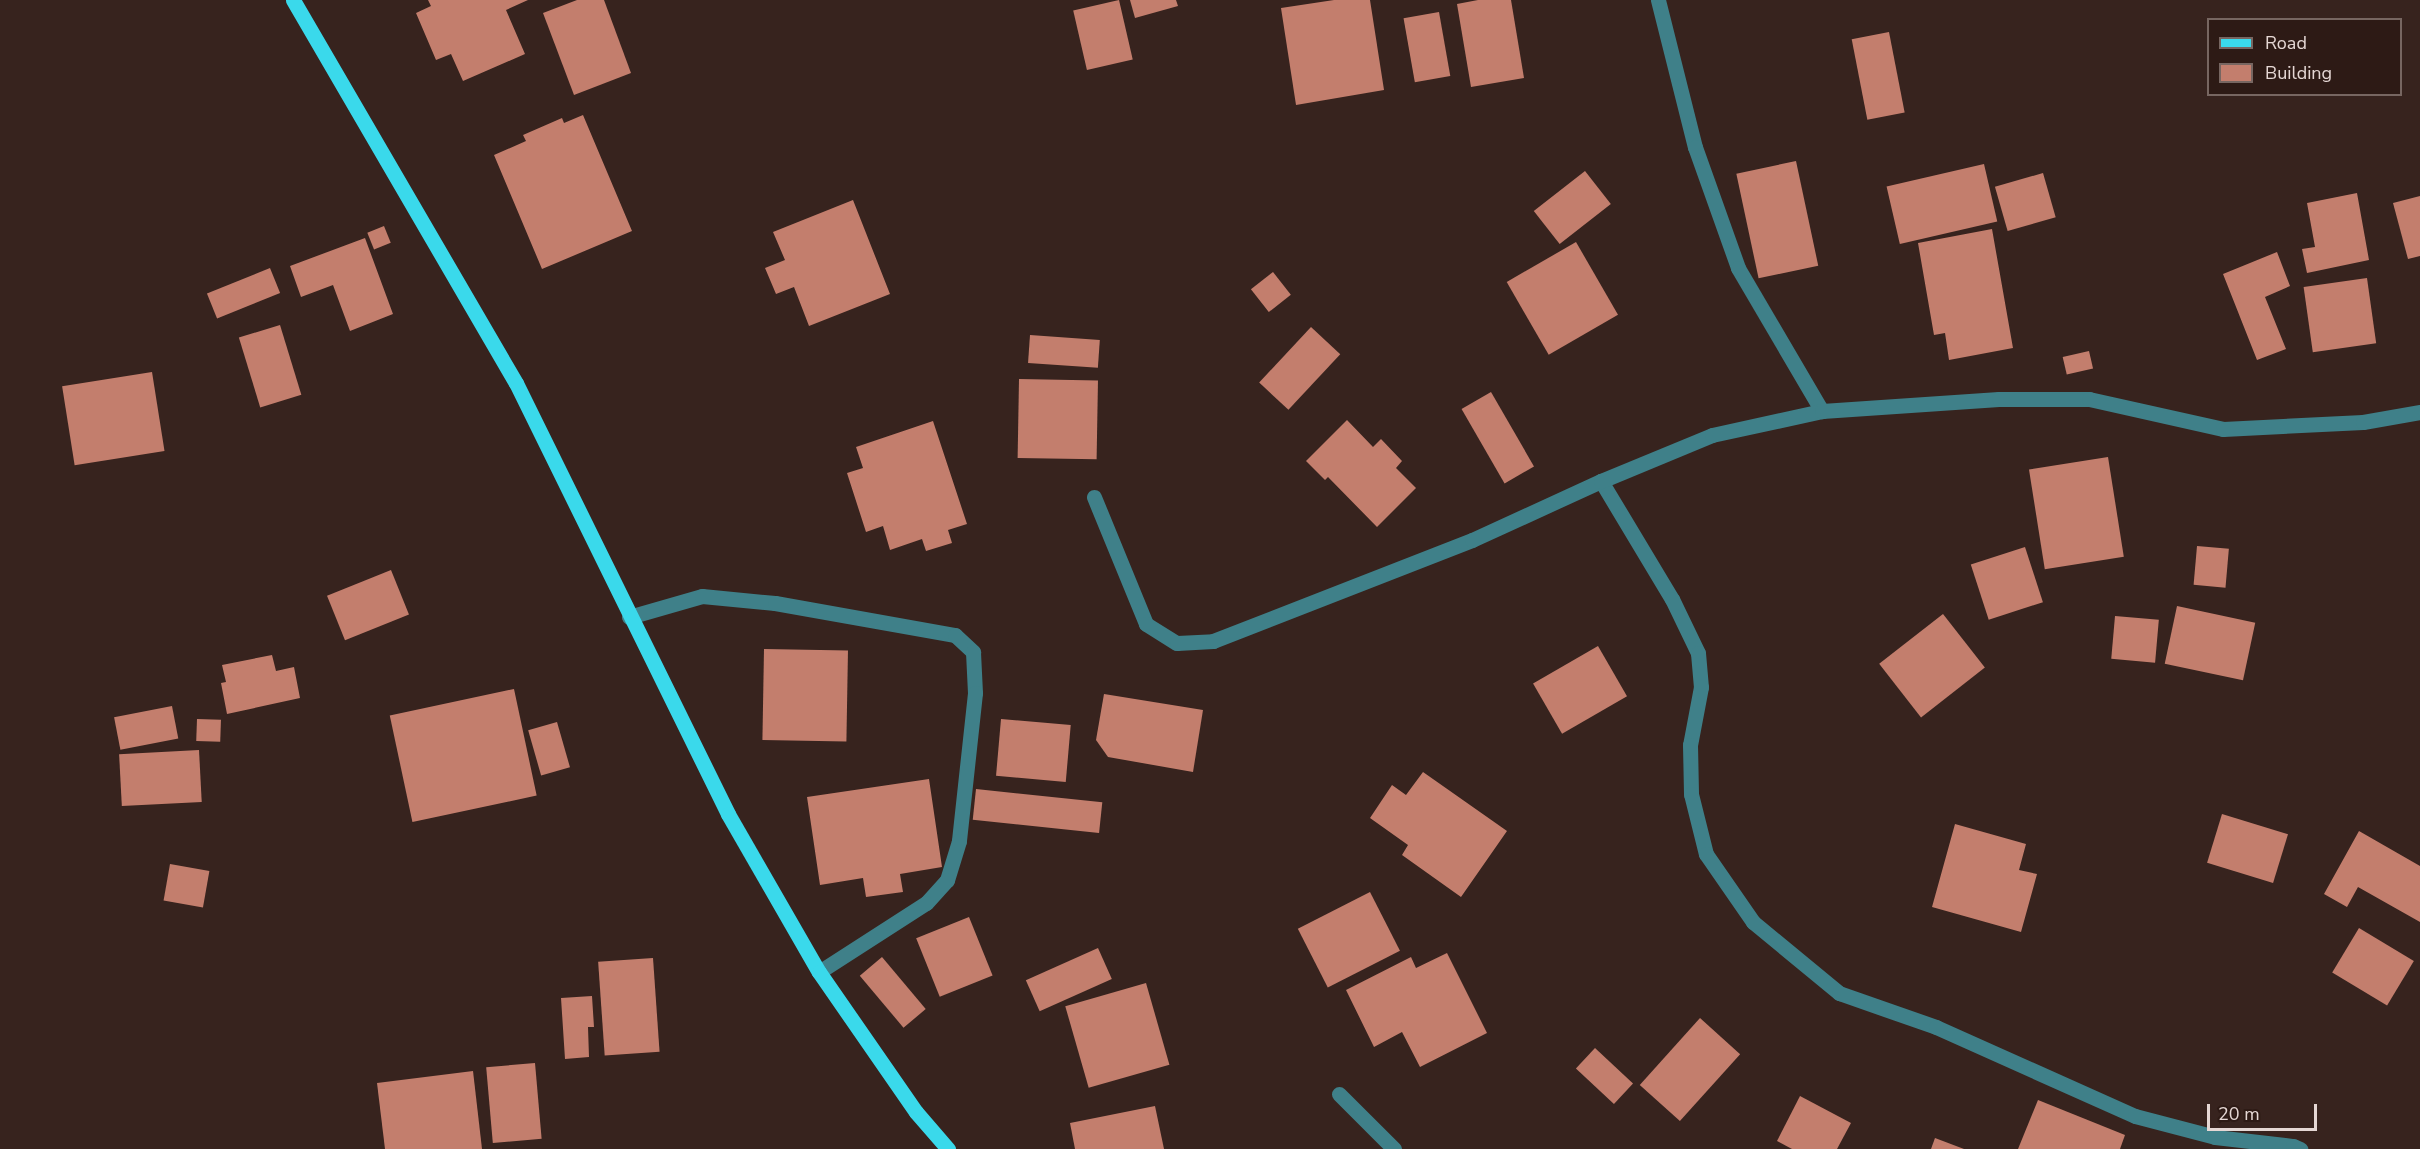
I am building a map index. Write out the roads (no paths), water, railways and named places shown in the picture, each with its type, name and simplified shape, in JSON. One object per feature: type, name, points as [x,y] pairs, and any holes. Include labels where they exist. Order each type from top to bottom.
[{"type":"main road","points":[[293,0],[516,383],[629,617],[728,814],[819,972],[916,1112],[948,1149]]},
{"type":"street","points":[[1658,0],[1695,147],[1738,268],[1822,411]]},
{"type":"street","points":[[1094,497],[1146,624],[1177,643],[1213,641],[1472,540],[1601,481],[1712,435],[1822,411],[1999,399],[2089,399],[2223,429],[2363,422],[2420,412]]},
{"type":"street","points":[[1601,481],[1672,599],[1698,652],[1701,687],[1690,745],[1692,794],[1706,854],[1753,922],[1839,993],[1936,1027],[2135,1116],[2215,1137],[2294,1146],[2300,1149]]},
{"type":"street","points":[[629,617],[702,596],[775,603],[955,635],[973,652],[975,693],[959,841],[946,879],[926,903],[819,972]]},
{"type":"street","points":[[1339,1094],[1394,1149]]}]
